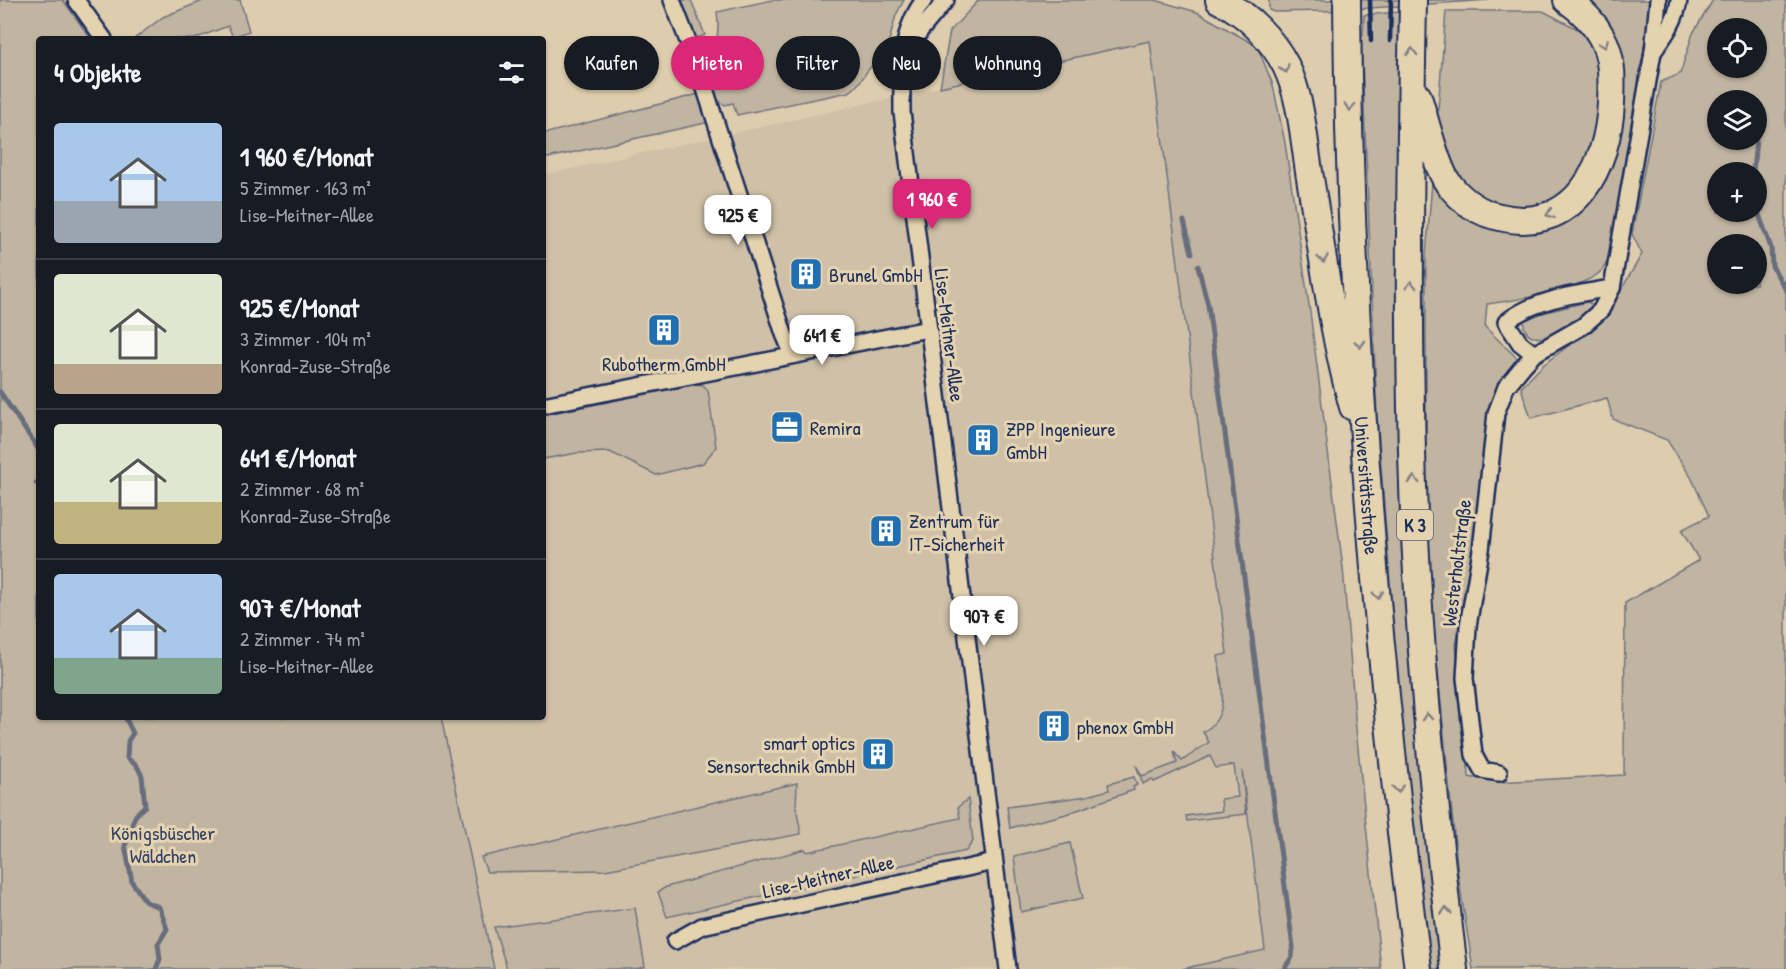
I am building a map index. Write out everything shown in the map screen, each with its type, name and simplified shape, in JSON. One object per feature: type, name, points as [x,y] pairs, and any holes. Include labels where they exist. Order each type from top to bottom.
[{"type":"highway","points":[[1219,0],[1240,12],[1251,22],[1272,45],[1287,68],[1301,123],[1340,359],[1366,453]]},
{"type":"highway","name":"Universitätsstraße","points":[[1347,0],[1353,235],[1366,453],[1376,582],[1418,969]]},
{"type":"highway","points":[[1411,80],[1441,167],[1448,182],[1466,202],[1487,214],[1509,219],[1532,220],[1557,212],[1578,198],[1591,180],[1606,143],[1610,113],[1610,59],[1602,37],[1585,14],[1567,0]]},
{"type":"highway","name":"K 3","points":[[1413,11],[1411,80],[1415,534],[1424,691],[1454,969]]},
{"type":"highway","points":[[1408,969],[1414,935]]},
{"type":"street","points":[[75,0],[102,36]]},
{"type":"street","points":[[672,0],[698,66],[784,334],[793,355]]},
{"type":"street","name":"Lise-Meitner-Allee","points":[[907,36],[908,27],[924,0]]},
{"type":"street","name":"Lise-Meitner-Allee","points":[[917,36],[946,0]]},
{"type":"street","name":"Westerholtstraße","points":[[1499,773],[1482,770],[1474,755],[1465,678],[1468,626],[1481,550],[1496,413],[1506,387],[1534,354],[1583,326],[1601,310],[1612,288],[1653,52],[1658,0]]},
{"type":"street","name":"Westerholtstraße","points":[[1653,52],[1666,33],[1678,8],[1679,0]]},
{"type":"street","name":"Lise-Meitner-Allee","points":[[902,90],[902,112],[928,329],[1008,969]]},
{"type":"street","points":[[1534,354],[1520,343],[1506,322],[1526,308],[1578,294],[1612,288]]},
{"type":"street","points":[[546,404],[928,329]]},
{"type":"street","name":"Lise-Meitner-Allee","points":[[675,940],[702,926],[994,862]]},
{"type":"shaded area","points":[[1150,41],[1265,951],[1182,969],[494,969],[442,720],[546,720],[546,174],[928,90],[941,90],[941,87],[953,84],[953,90],[1062,90],[1062,60]]},
{"type":"green space","name":"Königsbüscher Wäldchen","points":[[0,0],[63,0],[89,36],[36,36],[36,720],[442,720],[494,969],[0,969]]},
{"type":"green space","points":[[205,0],[240,0],[249,31],[233,36],[228,26],[202,36],[138,36],[163,17]]},
{"type":"green space","points":[[679,0],[691,0],[705,35],[694,36]]},
{"type":"green space","points":[[772,0],[904,0],[896,15],[890,36],[872,36],[872,66],[860,82],[860,36],[776,36],[776,90],[852,90],[849,92],[737,115],[733,103],[725,105],[714,97],[712,90],[764,90],[764,36],[717,36],[717,12]]},
{"type":"green space","points":[[979,0],[1155,0],[1197,12],[1257,46],[1273,85],[1285,143],[1310,312],[1343,568],[1356,729],[1381,969],[1182,969],[1265,950],[1242,770],[1246,814],[1187,821],[1186,816],[1222,811],[1221,799],[1238,797],[1234,765],[1216,768],[1210,756],[1154,782],[1152,779],[1143,784],[1136,765],[1142,776],[1177,763],[1174,752],[1182,761],[1209,742],[1203,732],[1218,717],[1221,708],[1222,687],[1218,656],[1227,654],[1150,41],[1062,60],[1062,36],[953,36],[953,84],[941,87],[950,31]]},
{"type":"green space","points":[[1269,0],[1490,0],[1274,12],[1269,10]]},
{"type":"green space","points":[[1580,0],[1650,0],[1611,253],[1605,266],[1594,277],[1566,288],[1531,297],[1487,304],[1485,327],[1518,359],[1489,411],[1469,577],[1456,645],[1469,777],[1497,782],[1624,775],[1625,603],[1699,560],[1681,530],[1709,516],[1691,477],[1667,440],[1613,419],[1607,398],[1531,418],[1521,388],[1543,365],[1605,318],[1642,254],[1632,234],[1661,82],[1680,74],[1693,33],[1713,0],[1786,0],[1786,969],[1473,969],[1458,874],[1426,554],[1426,256],[1446,11],[1543,11],[1587,34]]},
{"type":"green space","points":[[1399,12],[1399,32],[1402,33],[1398,334],[1402,514],[1418,742],[1441,969],[1430,969],[1397,674],[1377,415],[1361,36],[1363,35],[1364,15]]},
{"type":"green space","points":[[699,94],[708,121],[546,158],[546,133]]},
{"type":"green space","points":[[1587,302],[1594,305],[1558,334],[1541,338],[1532,336],[1525,330],[1524,321],[1530,316]]},
{"type":"green space","points":[[696,384],[703,385],[708,390],[716,447],[703,463],[656,475],[610,452],[577,453],[546,458],[546,414]]},
{"type":"green space","points":[[1134,777],[1137,785],[1133,787],[1134,790],[1063,815],[1010,828],[1007,807],[1087,796],[1109,790],[1108,784]]},
{"type":"green space","points":[[797,783],[796,807],[801,834],[605,870],[487,872],[481,857]]},
{"type":"green space","points":[[968,799],[973,841],[966,851],[667,917],[658,892],[666,887],[805,849],[807,852],[960,818],[958,807]]},
{"type":"green space","points":[[1070,843],[1083,898],[1021,912],[1014,856]]},
{"type":"green space","points":[[635,908],[645,967],[635,969],[507,969],[494,927]]},
{"type":"waterway","points":[[1754,162],[1755,150]]},
{"type":"waterway","points":[[1184,221],[1192,253]]},
{"type":"waterway","points":[[1762,222],[1771,248],[1772,266],[1786,290]]},
{"type":"waterway","points":[[1198,266],[1208,305],[1293,947],[1292,957],[1284,969]]},
{"type":"waterway","points":[[0,392],[36,446]]},
{"type":"waterway","points":[[126,720],[133,733],[128,741],[127,758],[137,766],[142,776],[145,806],[135,816],[125,845],[132,882],[146,902],[159,907],[167,929],[158,944],[160,959],[156,969]]},
{"type":"railway","points":[[1370,0],[1371,41]]},
{"type":"railway","points":[[1390,41],[1391,0]]},
{"type":"place","name":"Brunel GmbH","points":[[806,274]]},
{"type":"place","name":"Rubotherm GmbH","points":[[664,330]]},
{"type":"place","name":"Remira","points":[[787,427]]},
{"type":"place","name":"ZPP Ingenieure GmbH","points":[[983,440]]},
{"type":"place","name":"Zentrum für IT-Sicherheit","points":[[886,531]]},
{"type":"place","name":"phenox GmbH","points":[[1054,726]]},
{"type":"place","name":"smart optics Sensortechnik GmbH","points":[[878,754]]}]
